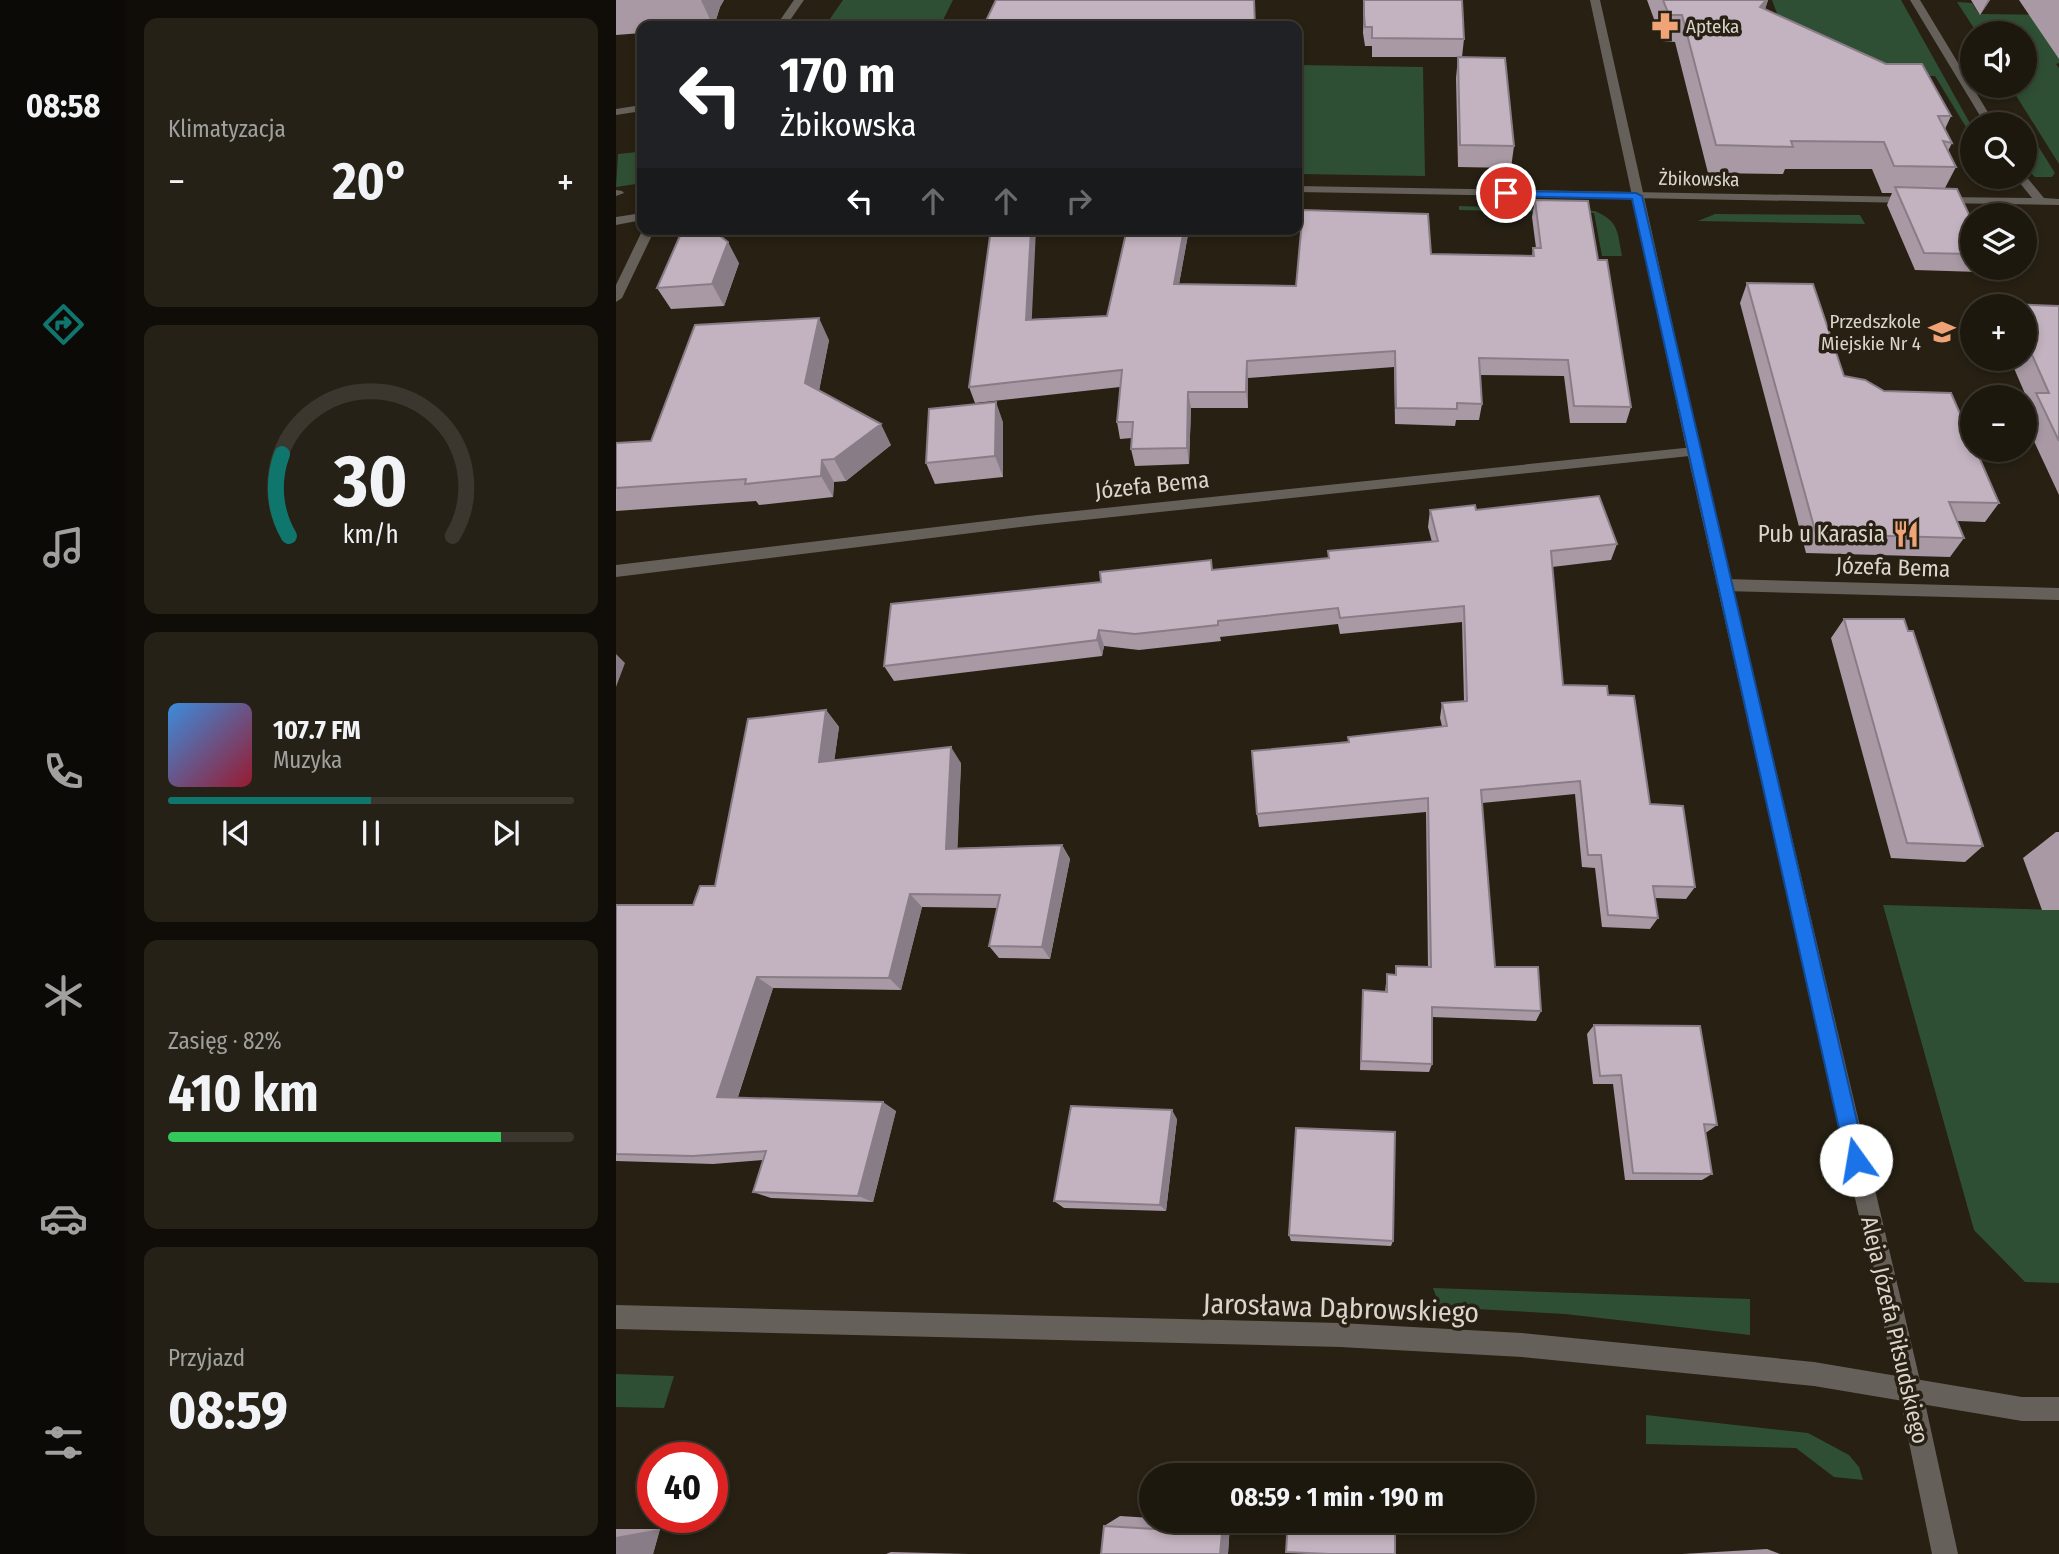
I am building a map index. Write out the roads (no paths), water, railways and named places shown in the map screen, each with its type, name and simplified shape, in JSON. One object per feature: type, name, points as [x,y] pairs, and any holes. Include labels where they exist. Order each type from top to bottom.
[{"type":"street","points":[[784,21],[799,0]]},
{"type":"street","name":"Aleja Józefa Piłsudskiego","points":[[1595,0],[1636,196],[1910,1389],[1945,1554]]},
{"type":"street","points":[[1915,0],[1983,112]]},
{"type":"street","points":[[616,111],[637,109]]},
{"type":"street","name":"Żbikowska","points":[[1302,189],[2059,202]]},
{"type":"street","points":[[2031,189],[2041,202]]},
{"type":"street","points":[[616,221],[637,218]]},
{"type":"street","points":[[616,298],[646,235]]},
{"type":"street","name":"Józefa Bema","points":[[616,571],[1051,519],[1625,457],[1694,452]]},
{"type":"street","name":"Józefa Bema","points":[[1725,585],[2059,594]]},
{"type":"street","name":"Jarosława Dąbrowskiego","points":[[616,1317],[1340,1335],[1522,1345],[1803,1373],[2022,1409],[2059,1409]]},
{"type":"place","name":"Apteka","points":[[1665,26]]},
{"type":"place","name":"Przedszkole Miejskie Nr 4","points":[[1942,332]]},
{"type":"place","name":"Pub u Karasia","points":[[1906,534]]}]
